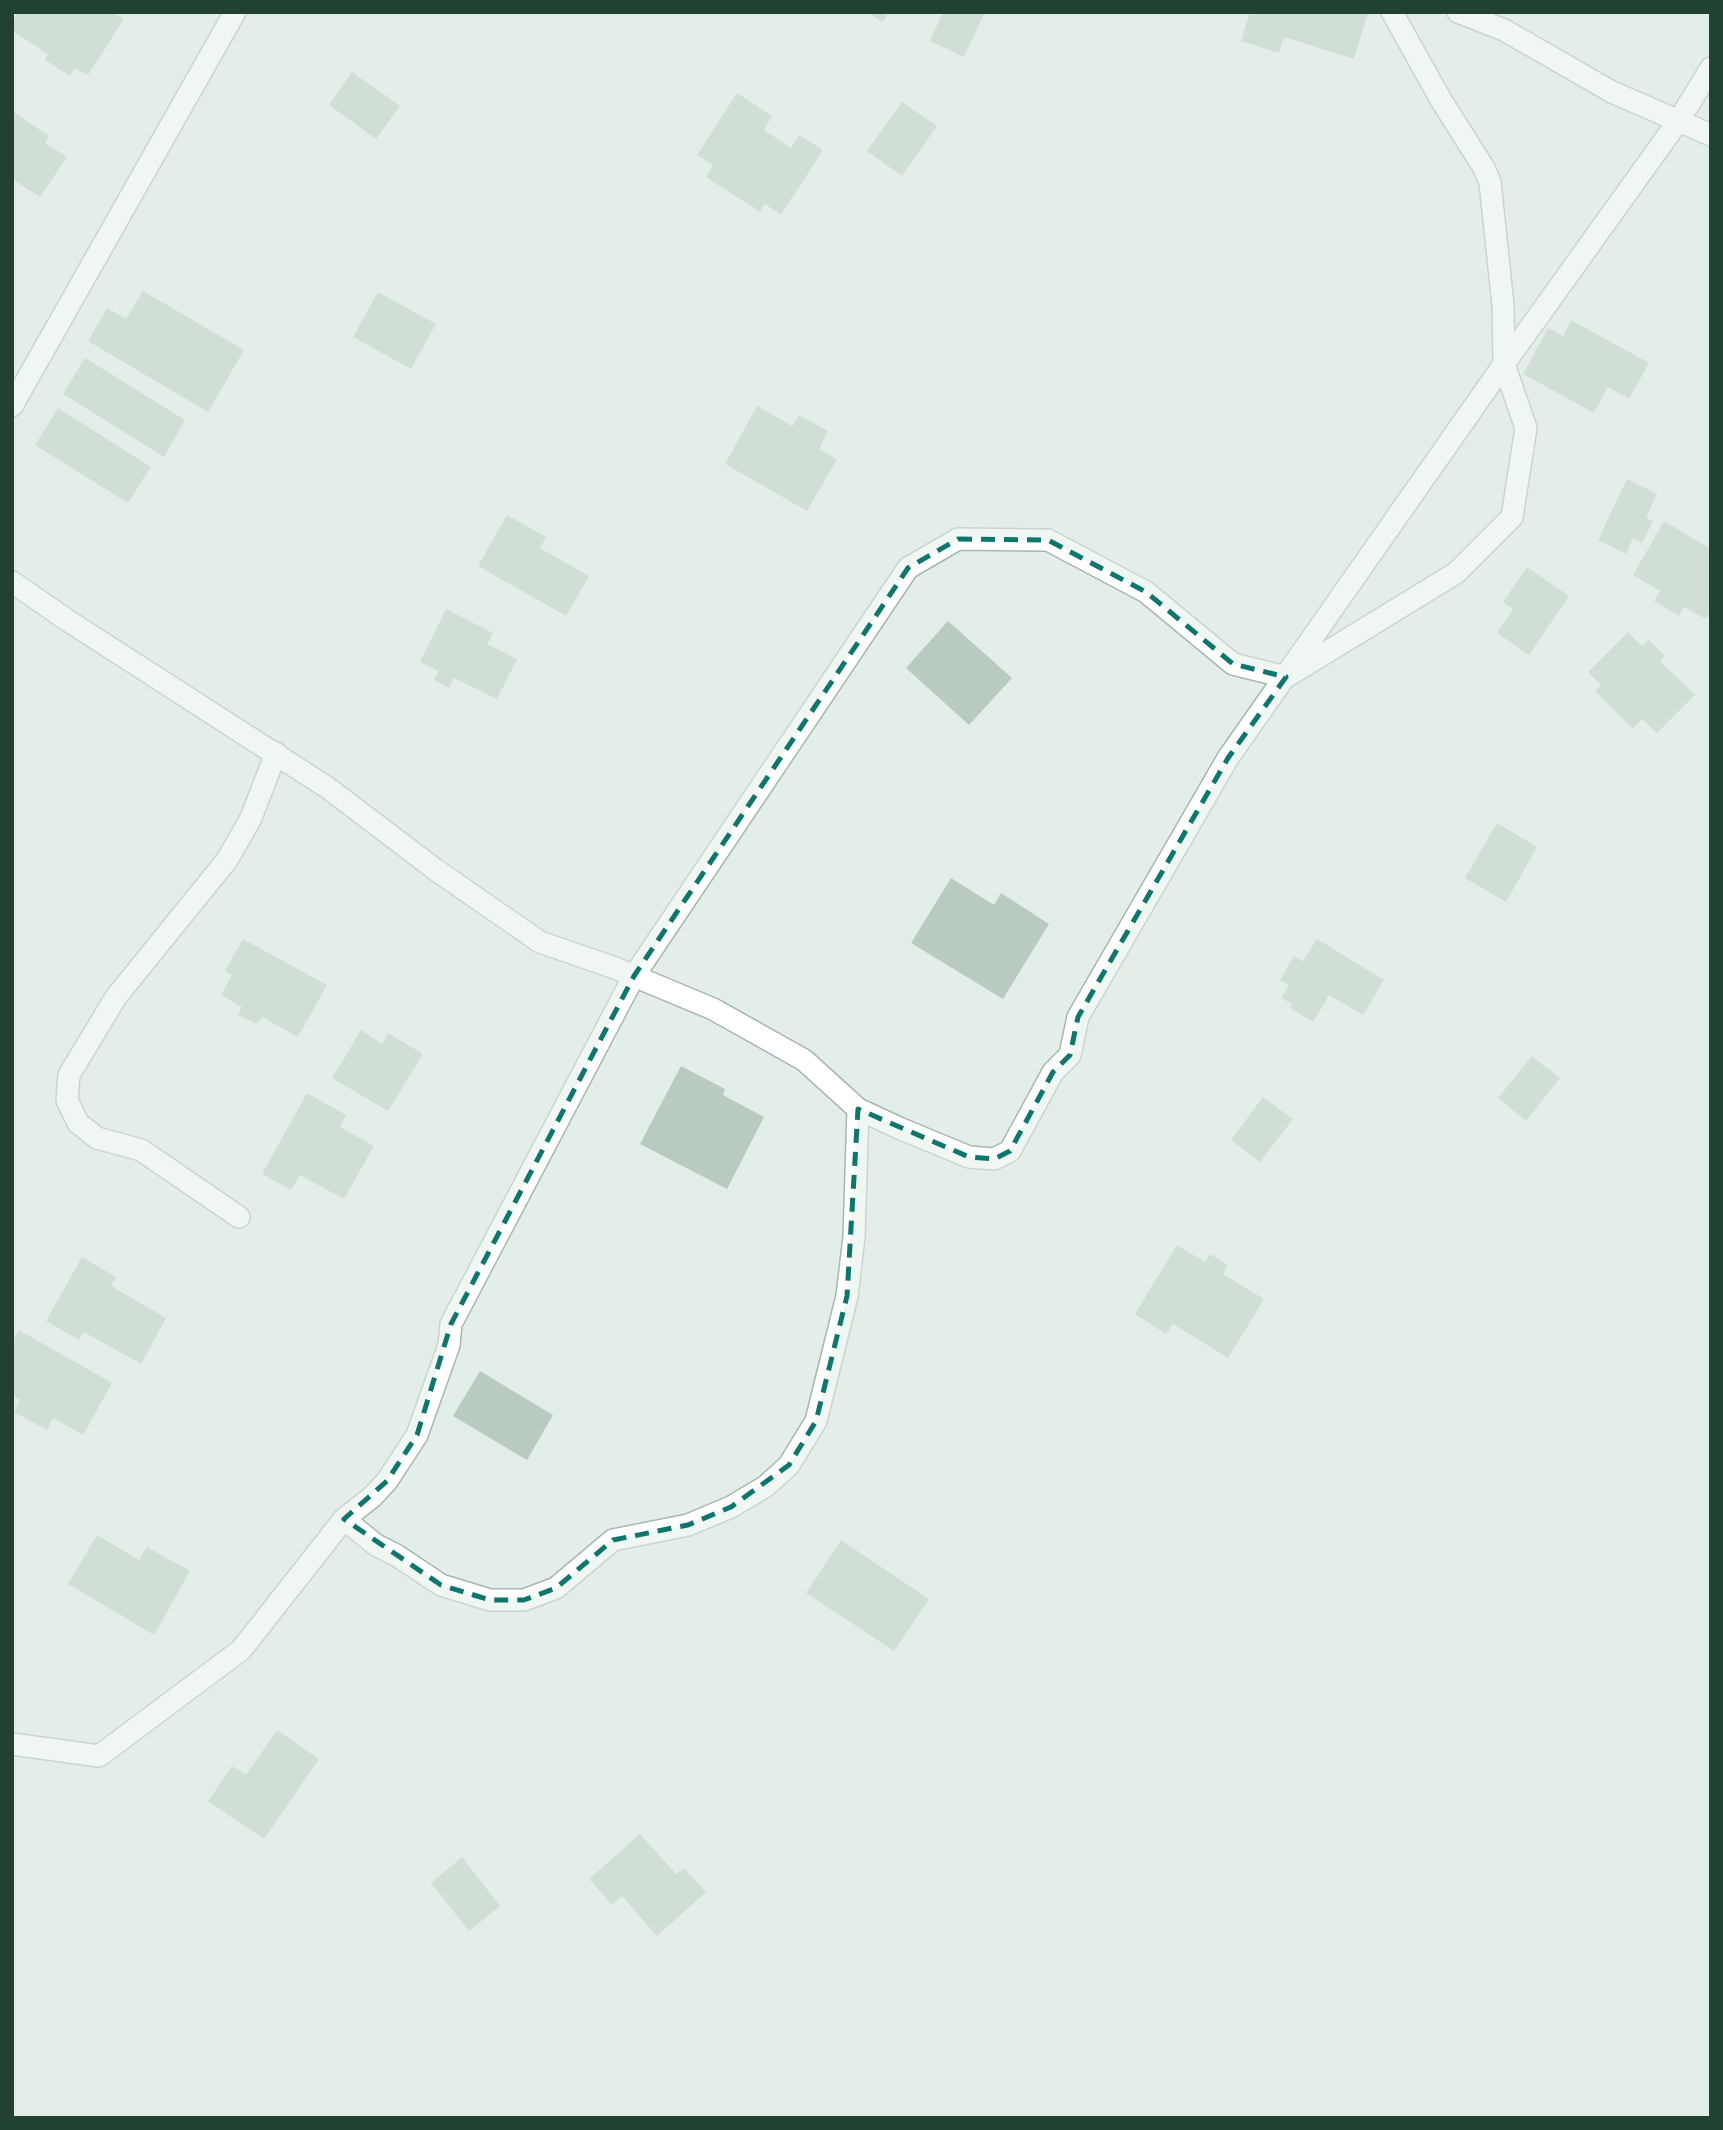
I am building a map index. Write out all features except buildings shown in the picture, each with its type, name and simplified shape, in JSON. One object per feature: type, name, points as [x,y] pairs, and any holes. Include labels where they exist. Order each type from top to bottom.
[{"type":"street","points":[[12,406],[234,12]]},
{"type":"street","points":[[12,1744],[99,1756],[241,1650],[344,1519],[387,1481],[417,1436],[449,1345],[451,1324],[634,976],[908,568],[958,539],[1048,540],[1146,592],[1233,664],[1286,677],[1457,573],[1512,516],[1526,428],[1504,364],[1503,305],[1490,182],[1392,12]]},
{"type":"street","points":[[1458,12],[1504,30],[1612,92],[1711,135]]},
{"type":"street","points":[[12,582],[328,788],[436,870],[540,942],[634,976],[713,1009],[804,1060],[858,1109],[969,1157],[994,1159],[1010,1151],[1053,1072],[1070,1055],[1078,1017],[1228,758],[1679,120],[1711,68]]},
{"type":"street","points":[[239,1217],[141,1150],[97,1138],[78,1123],[68,1100],[69,1075],[116,997],[227,860],[251,818],[276,753]]},
{"type":"street","points":[[344,1519],[376,1545],[441,1585],[490,1600],[524,1600],[556,1588],[613,1540],[688,1525],[732,1507],[766,1486],[789,1465],[816,1421],[847,1296],[854,1237],[858,1109]]},
{"type":"highlighted area","points":[[958,539],[1048,540],[1146,592],[1233,664],[1286,677],[1228,758],[1078,1017],[1070,1055],[1053,1072],[1010,1151],[994,1159],[969,1157],[858,1109],[847,1296],[816,1421],[789,1465],[731,1507],[688,1525],[613,1540],[556,1588],[524,1600],[490,1600],[441,1585],[344,1519],[387,1481],[417,1435],[451,1324],[634,976],[908,568]]}]
